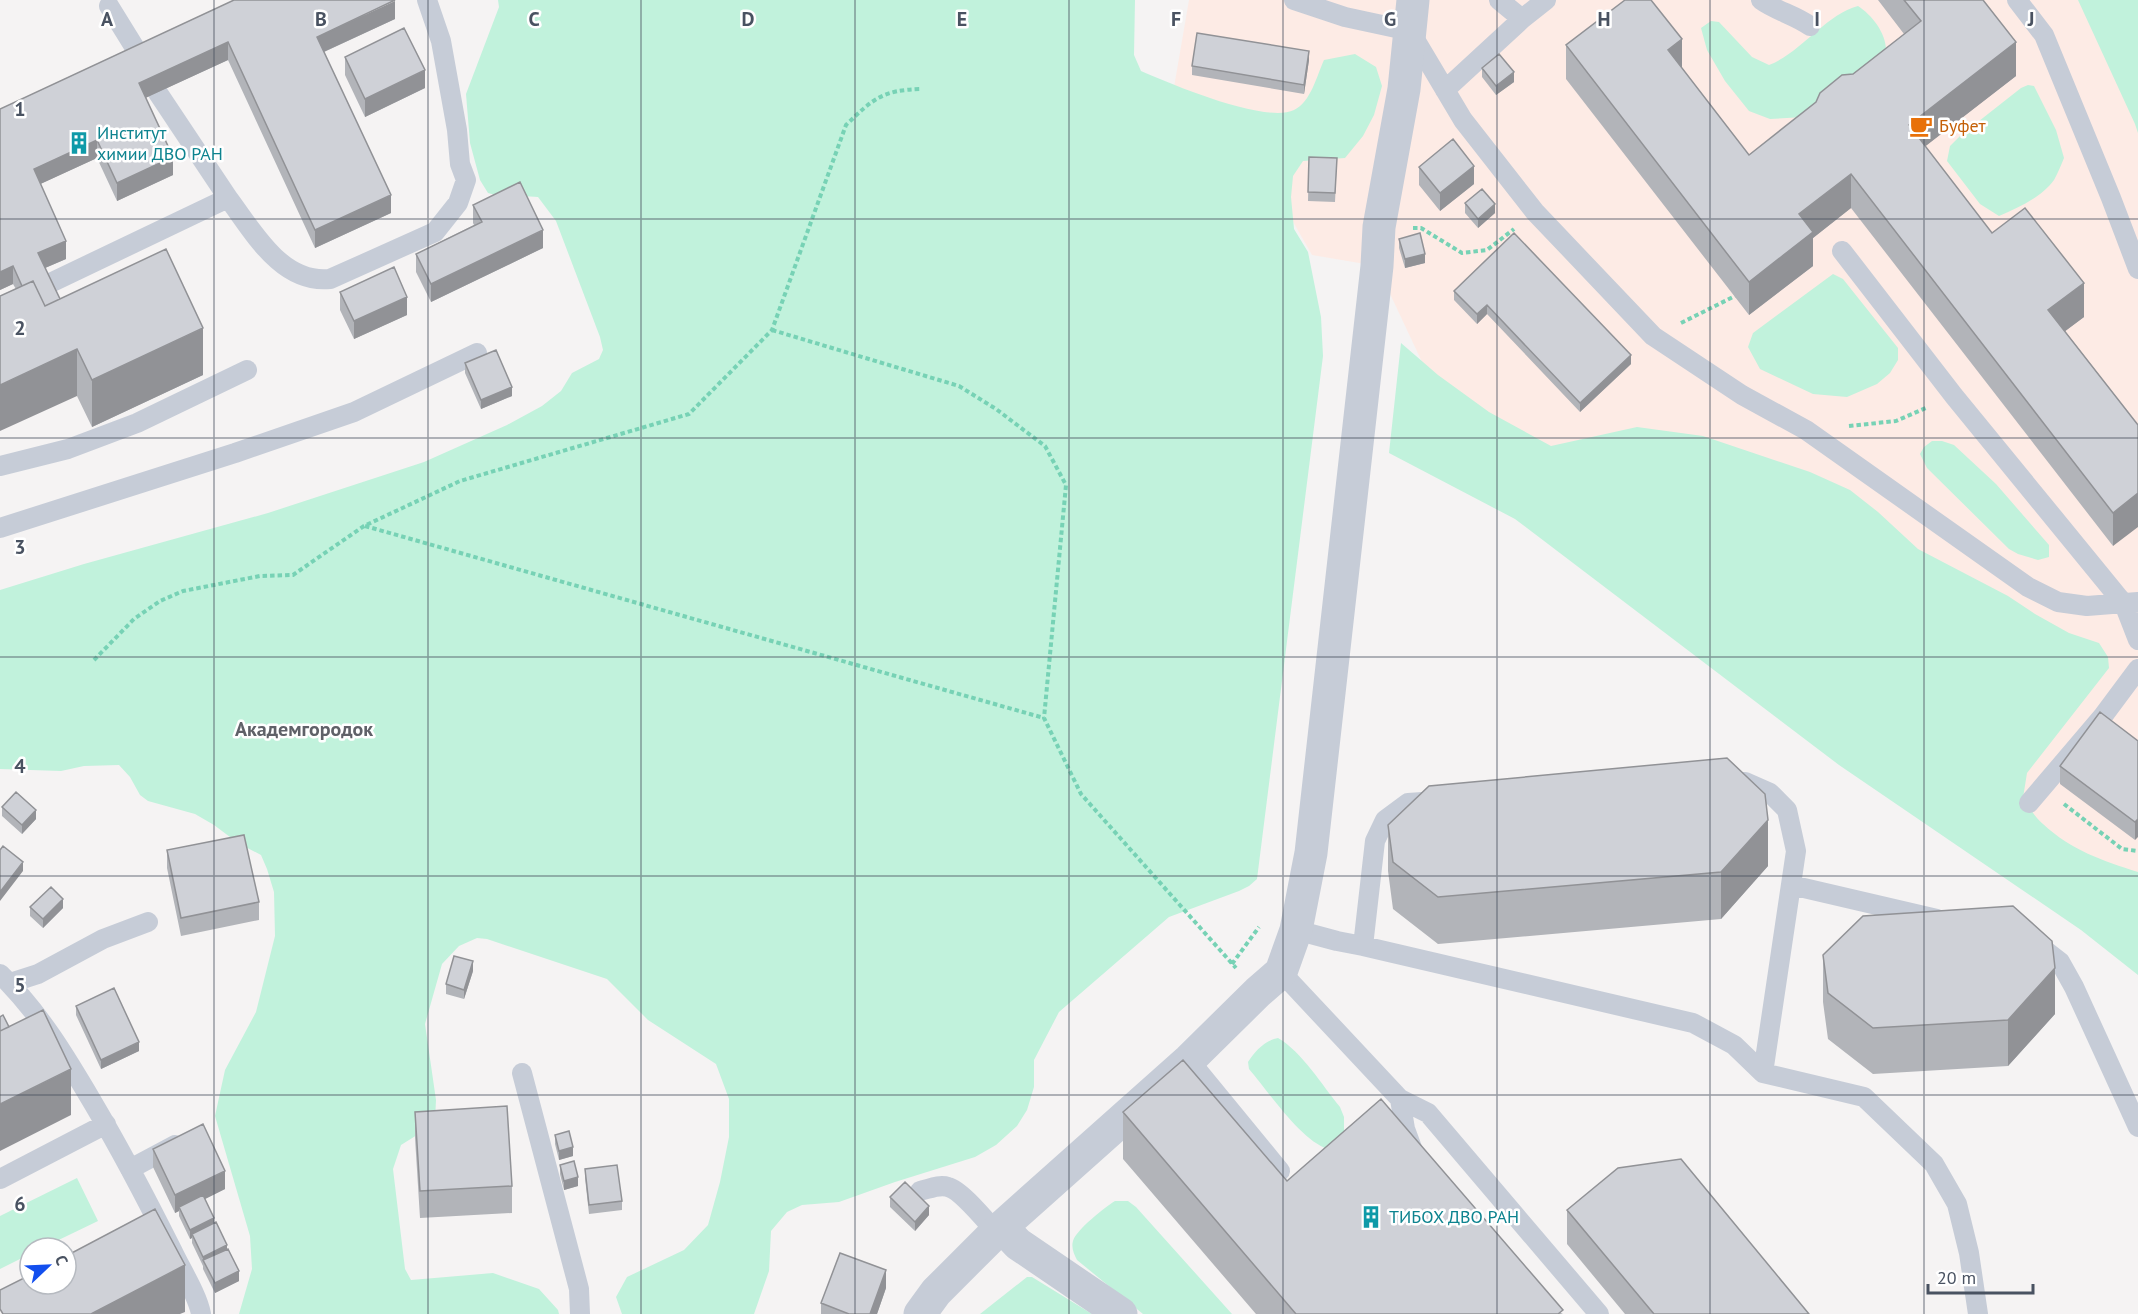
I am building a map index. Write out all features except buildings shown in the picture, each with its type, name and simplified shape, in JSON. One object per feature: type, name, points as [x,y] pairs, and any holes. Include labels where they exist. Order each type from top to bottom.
[{"type":"street","points":[[920,1314],[936,1292],[999,1229],[1190,1060],[1269,982],[1296,930],[1311,853],[1379,227],[1404,88],[1412,16]]},
{"type":"street","points":[[999,1229],[1121,1314]]},
{"type":"lane","points":[[158,93],[228,198],[270,254],[283,265],[317,281],[330,279],[435,232],[458,203],[466,180],[460,164],[457,130],[441,41],[427,0]]},
{"type":"lane","points":[[1294,0],[1345,17],[1412,16],[1445,90],[1462,120],[1535,212],[1653,336],[1742,394],[1806,430],[2028,587],[2058,602],[2087,606],[2131,603]]},
{"type":"lane","points":[[1499,0],[1522,19]]},
{"type":"lane","points":[[1445,90],[1546,0]]},
{"type":"lane","points":[[1761,0],[1810,26]]},
{"type":"lane","points":[[2017,0],[2044,35],[2138,269]]},
{"type":"lane","points":[[109,6],[143,61]]},
{"type":"lane","points":[[0,307],[228,198]]},
{"type":"lane","points":[[1842,250],[1954,396],[2131,603],[2138,639]]},
{"type":"lane","points":[[0,528],[354,412],[477,353]]},
{"type":"lane","points":[[0,466],[68,449],[137,423],[247,370]]},
{"type":"lane","points":[[2030,803],[2103,716],[2138,669]]},
{"type":"lane","points":[[2103,716],[2121,729]]},
{"type":"lane","points":[[1710,784],[1745,782],[1770,793],[1787,810],[1796,851],[1763,1073]]},
{"type":"lane","points":[[1363,946],[1375,841],[1385,820],[1408,803],[1455,800]]},
{"type":"lane","points":[[1791,885],[1953,923]]},
{"type":"lane","points":[[5,979],[38,974],[103,939],[148,922]]},
{"type":"lane","points":[[1296,930],[1693,1023],[1734,1045],[1763,1073],[1864,1097],[1934,1164],[1956,1204],[1969,1253],[1978,1314]]},
{"type":"lane","points":[[2011,936],[2034,941],[2060,962],[2074,987],[2138,1127]]},
{"type":"lane","points":[[5,979],[41,1019],[63,1051],[162,1229],[201,1314]]},
{"type":"lane","points":[[1269,982],[1400,1099],[1428,1113],[1599,1314]]},
{"type":"lane","points":[[1190,1060],[1280,1171]]},
{"type":"lane","points":[[522,1073],[579,1289],[580,1314]]},
{"type":"lane","points":[[1400,1099],[1405,1128],[1415,1155],[1422,1164]]},
{"type":"lane","points":[[0,1179],[105,1124]]},
{"type":"lane","points":[[130,1169],[175,1145]]},
{"type":"lane","points":[[920,1191],[937,1186],[949,1186],[999,1229]]},
{"type":"path","points":[[94,660],[134,619],[160,602],[183,591],[260,576],[293,575],[364,526],[460,481],[689,414],[772,330],[846,125],[870,102],[885,94],[900,90],[921,89]]},
{"type":"path","points":[[1379,227],[1421,228],[1462,253],[1487,249],[1535,212]]},
{"type":"path","points":[[1653,336],[1735,296]]},
{"type":"path","points":[[772,330],[958,386],[996,408],[1045,446],[1066,485],[1044,718],[1081,794],[1269,982]]},
{"type":"path","points":[[1806,430],[1896,421],[1954,396]]},
{"type":"path","points":[[364,526],[1044,718]]},
{"type":"path","points":[[2042,787],[2122,849],[2138,851]]},
{"type":"shaded area","points":[[1189,0],[2138,0],[2138,927],[1452,426],[1377,266],[1312,255],[1259,162],[1167,128]]},
{"type":"green space","points":[[498,0],[1135,0],[1134,55],[1141,71],[1218,101],[1262,112],[1280,113],[1300,106],[1309,95],[1324,60],[1355,54],[1376,67],[1382,86],[1374,115],[1363,136],[1345,158],[1303,161],[1293,176],[1291,197],[1294,229],[1308,252],[1321,317],[1323,356],[1257,879],[1239,891],[1169,917],[1059,1012],[1034,1060],[1034,1087],[1027,1110],[1017,1126],[996,1145],[975,1157],[839,1202],[802,1205],[787,1212],[771,1231],[769,1271],[754,1314],[622,1314],[616,1297],[627,1277],[684,1250],[708,1225],[729,1137],[729,1099],[716,1064],[648,1020],[607,979],[487,939],[477,938],[459,946],[442,964],[425,1024],[436,1100],[435,1120],[425,1130],[401,1145],[393,1169],[405,1269],[411,1280],[493,1273],[539,1289],[559,1314],[239,1314],[252,1269],[250,1236],[215,1116],[225,1070],[256,1012],[275,936],[274,892],[267,869],[261,855],[238,843],[195,814],[148,801],[140,795],[130,777],[119,765],[84,766],[61,771],[0,769],[0,590],[268,513],[424,462],[507,425],[542,406],[561,391],[572,373],[599,359],[603,350],[600,337],[556,221],[538,197],[488,193],[480,180],[470,143],[466,94],[499,7]]},
{"type":"green space","points":[[2078,0],[2138,0],[2138,133],[2135,124]]},
{"type":"green space","points":[[1858,6],[1878,26],[1884,38],[1886,52],[1804,117],[1770,119],[1749,111],[1725,81],[1707,50],[1701,28],[1711,21],[1719,22],[1752,57],[1769,65],[1792,52],[1835,17]]},
{"type":"green space","points":[[2028,85],[2034,86],[2056,130],[2064,158],[2054,180],[2043,192],[2022,206],[1999,216],[1980,204],[1947,161],[1950,146],[2021,88]]},
{"type":"green space","points":[[1833,274],[1843,279],[1898,348],[1898,360],[1890,373],[1877,384],[1847,397],[1813,394],[1760,369],[1748,347],[1753,333]]},
{"type":"green space","points":[[1401,343],[1438,375],[1489,412],[1551,446],[1637,427],[1703,436],[1810,472],[1850,490],[1918,549],[2008,596],[2069,633],[2099,643],[2108,657],[2109,668],[2027,773],[2023,798],[2040,821],[2065,841],[2100,859],[2138,872],[2138,975],[2081,930],[1839,765],[1515,519],[1389,453]]},
{"type":"green space","points":[[1932,441],[1954,445],[1996,484],[2049,545],[2049,557],[2038,560],[2009,549],[1927,468],[1920,454],[1924,447]]},
{"type":"green space","points":[[1278,1038],[1303,1060],[1340,1107],[1344,1117],[1344,1136],[1328,1149],[1296,1126],[1249,1069],[1248,1062],[1257,1051],[1264,1044]]},
{"type":"green space","points":[[77,1178],[98,1221],[67,1236],[18,1236],[18,1260],[0,1269],[0,1216]]},
{"type":"green space","points":[[1115,1201],[1128,1201],[1136,1207],[1232,1314],[1143,1314],[1077,1260],[1072,1246],[1075,1236],[1091,1219]]},
{"type":"green space","points":[[1027,1277],[1032,1277],[1092,1314],[980,1314]]},
{"type":"place","name":"Буфет","points":[[1921,126]]},
{"type":"place","name":"Институт химии ДВО РАН","points":[[79,143]]},
{"type":"place","name":"ТИБОХ ДВО РАН","points":[[1371,1217]]},
{"type":"district","name":"Академгородок","points":[[304,729]]}]
